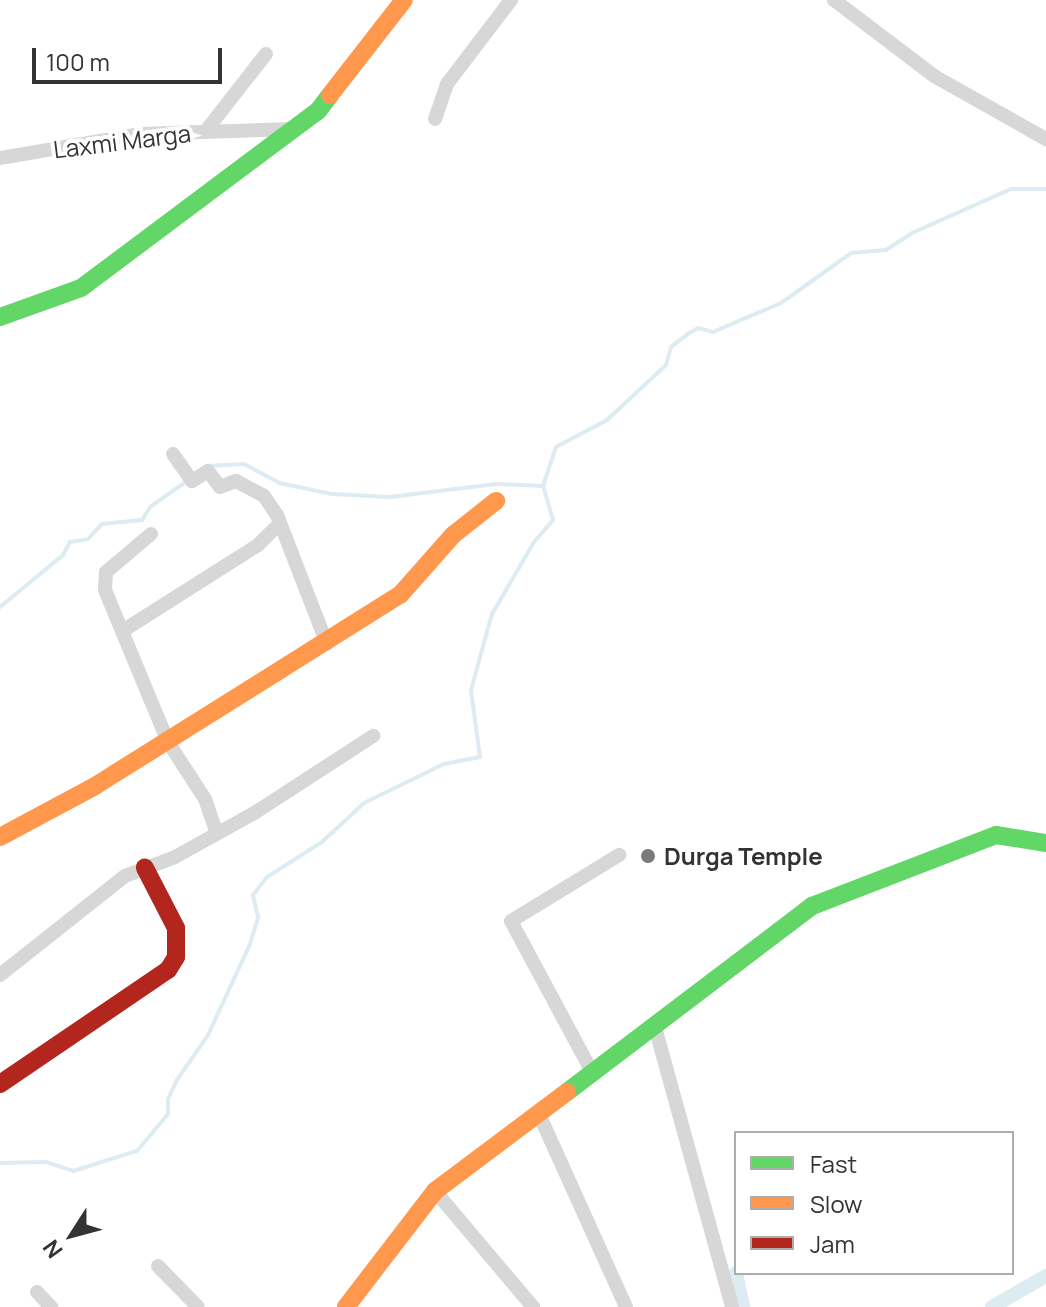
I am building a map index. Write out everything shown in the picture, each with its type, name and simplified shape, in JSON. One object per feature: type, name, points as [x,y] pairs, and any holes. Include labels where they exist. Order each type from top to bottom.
[{"type":"street","points":[[0,317],[81,288],[293,129],[334,94],[404,0]]},
{"type":"street","points":[[435,119],[447,84],[511,0]]},
{"type":"street","points":[[834,0],[923,69],[1046,139]]},
{"type":"street","points":[[205,132],[266,54]]},
{"type":"street","name":"Laxmi Marga","points":[[0,158],[141,134],[293,129]]},
{"type":"street","points":[[173,454],[192,481],[208,471],[220,487],[236,481],[264,496],[280,523],[327,644]]},
{"type":"street","points":[[0,837],[168,742],[400,595],[453,535],[496,501]]},
{"type":"street","points":[[124,630],[258,545],[280,523]]},
{"type":"street","points":[[151,534],[106,572],[105,590],[168,742],[205,799],[217,833]]},
{"type":"street","points":[[0,975],[125,876],[217,833],[373,736]]},
{"type":"street","points":[[346,1307],[435,1191],[812,906],[996,835],[1046,843]]},
{"type":"street","points":[[592,1072],[511,921],[619,855]]},
{"type":"street","points":[[0,1084],[168,970],[176,957],[176,928],[145,868]]},
{"type":"street","points":[[655,1027],[732,1307]]},
{"type":"street","points":[[538,1112],[626,1307]]},
{"type":"street","points":[[435,1191],[533,1307]]},
{"type":"street","points":[[158,1266],[198,1307]]},
{"type":"street","points":[[37,1292],[51,1307]]},
{"type":"waterway","points":[[0,1163],[46,1162],[73,1171],[137,1151],[168,1114],[168,1099],[177,1080],[208,1035],[250,944],[258,917],[253,895],[267,877],[322,842],[364,803],[444,764],[480,757],[471,690],[492,614],[534,542],[553,520],[543,486],[556,447],[607,420],[666,365],[671,347],[698,328],[713,332],[781,303],[851,253],[886,250],[912,233],[1011,189],[1046,189]]},
{"type":"waterway","points":[[207,466],[244,464],[279,483],[332,494],[390,497],[496,484],[543,486]]},
{"type":"waterway","points":[[0,607],[63,555],[70,542],[88,539],[102,524],[142,520],[150,507],[187,481]]},
{"type":"waterway","points":[[736,1275],[743,1307]]},
{"type":"waterway","points":[[992,1307],[1046,1276]]},
{"type":"traffic: fast","points":[[0,317],[81,288],[318,111],[330,95]]},
{"type":"traffic: fast","points":[[567,1092],[812,906],[996,835],[1046,843]]},
{"type":"traffic: slow","points":[[330,95],[404,0]]},
{"type":"traffic: slow","points":[[0,837],[95,786],[400,595],[453,535],[496,501]]},
{"type":"traffic: slow","points":[[346,1307],[435,1191],[567,1092]]},
{"type":"traffic: jam","points":[[0,1084],[168,970],[176,957],[176,928],[145,868]]},
{"type":"place","name":"Durga Temple","points":[[648,856]]}]
